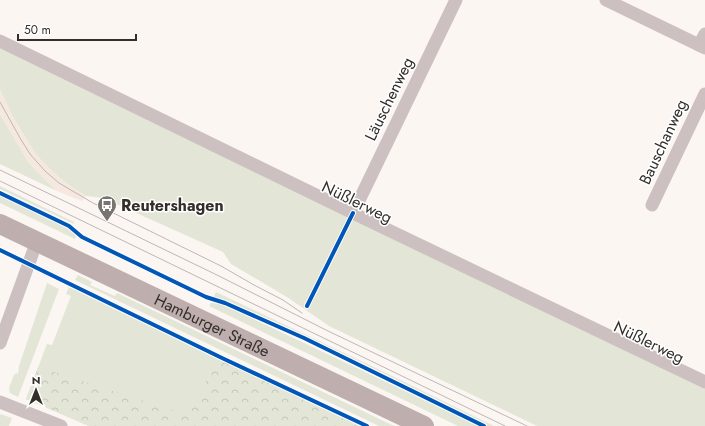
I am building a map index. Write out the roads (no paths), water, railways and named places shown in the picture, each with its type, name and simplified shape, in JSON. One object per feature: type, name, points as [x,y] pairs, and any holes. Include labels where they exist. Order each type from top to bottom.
[{"type":"main road","name":"Hamburger Straße","points":[[0,224],[424,426]]},
{"type":"street","name":"Läuschenweg","points":[[353,213],[456,0]]},
{"type":"street","points":[[606,0],[702,47],[705,34]]},
{"type":"street","name":"Nüßlerweg","points":[[0,40],[353,213],[705,382]]},
{"type":"street","name":"Bauschanweg","points":[[652,205],[705,94]]},
{"type":"street","points":[[0,343],[37,241]]},
{"type":"street","points":[[0,402],[61,426]]},
{"type":"tram line","points":[[0,102],[30,154],[45,171],[59,183],[93,203],[221,266],[283,300],[302,313]]},
{"type":"tram line","points":[[0,170],[217,275],[328,331],[527,426]]},
{"type":"tram line","points":[[0,181],[505,426]]},
{"type":"place","name":"Reutershagen","points":[[107,222]]}]
